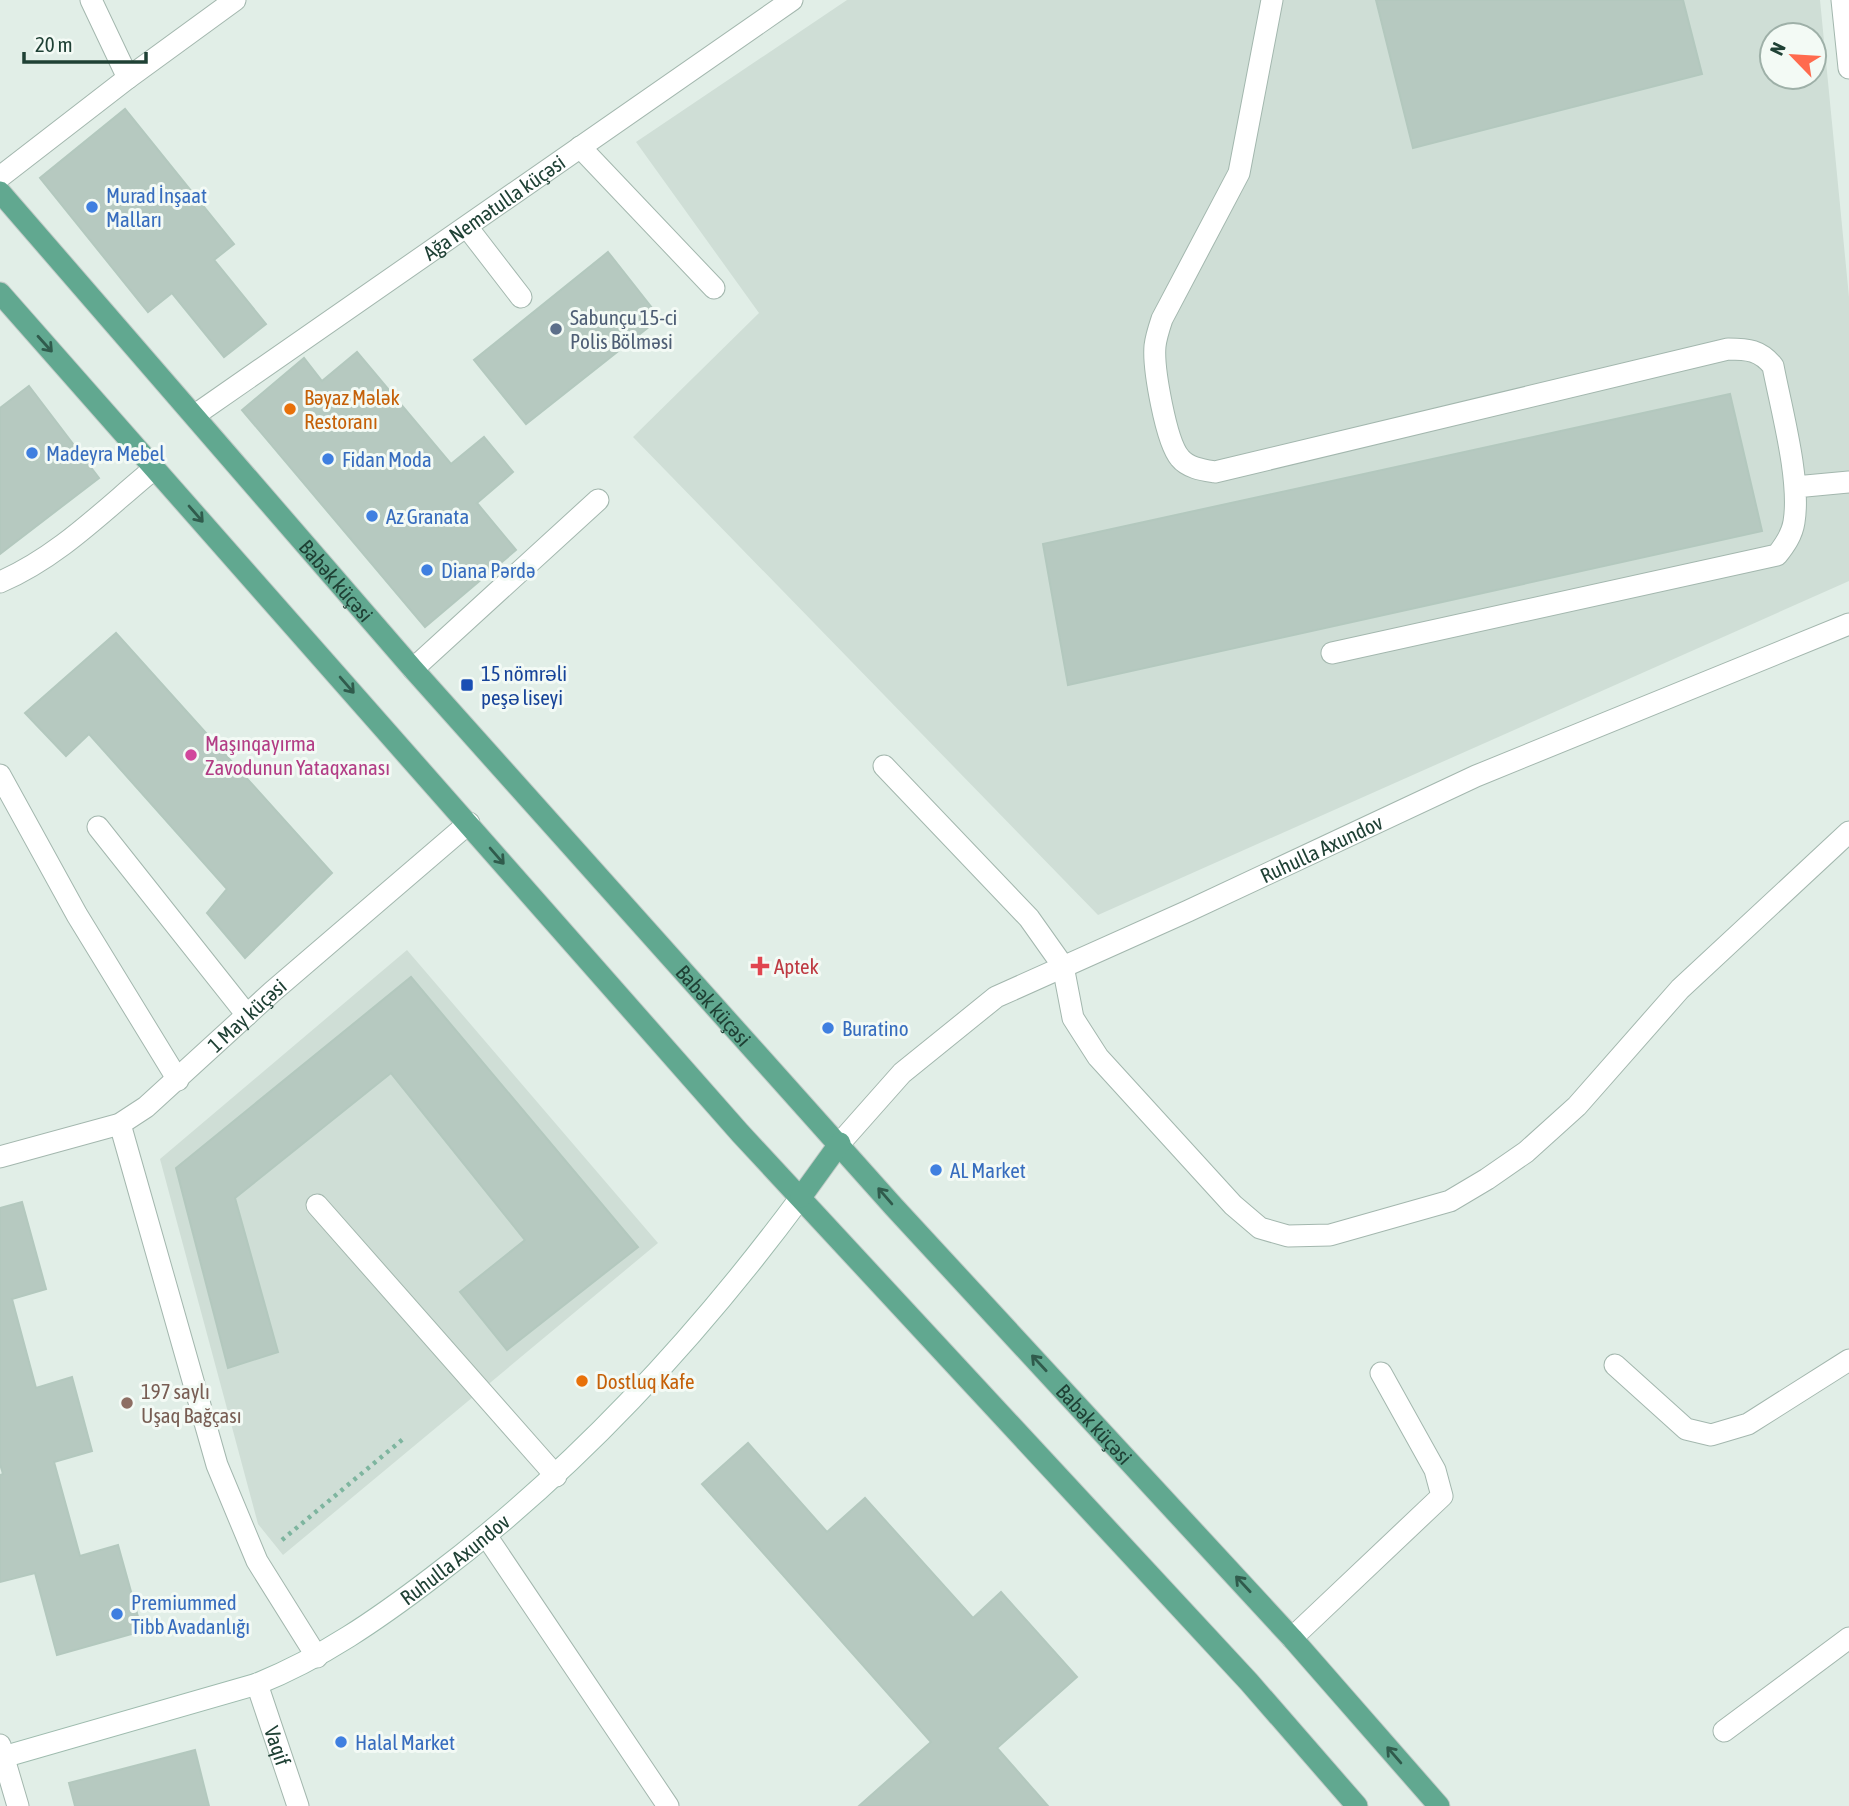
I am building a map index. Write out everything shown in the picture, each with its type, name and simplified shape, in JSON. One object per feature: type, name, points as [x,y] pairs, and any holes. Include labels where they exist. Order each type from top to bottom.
[{"type":"main road","name":"Babək küçəsi","points":[[0,192],[413,669],[904,1217],[1292,1638],[1439,1806]]},
{"type":"main road","points":[[0,293],[740,1133],[1249,1682],[1357,1806]]},
{"type":"main road","points":[[801,1197],[840,1143]]},
{"type":"street","points":[[90,0],[128,78]]},
{"type":"street","points":[[0,177],[235,0]]},
{"type":"street","name":"Ağa Nemətulla küçəsi","points":[[195,415],[792,0]]},
{"type":"street","points":[[1272,0],[1239,173],[1161,320],[1155,343],[1155,365],[1170,440],[1180,459],[1197,469],[1215,472],[1728,349],[1748,349],[1764,355],[1773,366],[1795,487],[1794,522],[1788,541],[1777,555],[1332,653]]},
{"type":"street","points":[[1842,0],[1849,68]]},
{"type":"street","points":[[580,147],[715,288]]},
{"type":"street","points":[[467,227],[522,297]]},
{"type":"street","points":[[0,582],[48,556],[155,468]]},
{"type":"street","points":[[1795,487],[1849,482]]},
{"type":"street","points":[[413,669],[598,500]]},
{"type":"street","name":"Ruhulla Axundov","points":[[840,1143],[902,1073],[996,997],[1188,911],[1476,776],[1849,624]]},
{"type":"street","points":[[884,766],[1030,918],[1063,966],[1073,1018],[1098,1057],[1233,1205],[1260,1228],[1288,1236],[1330,1234],[1450,1201],[1488,1179],[1526,1152],[1577,1106],[1680,989],[1849,832]]},
{"type":"street","points":[[0,775],[77,915],[178,1080]]},
{"type":"street","name":"1 May küçəsi","points":[[0,1157],[120,1124],[145,1107],[469,823]]},
{"type":"street","points":[[98,827],[247,1015]]},
{"type":"street","points":[[120,1124],[217,1465],[257,1561],[317,1657]]},
{"type":"street","name":"Ruhulla Axundov","points":[[1,1754],[257,1684],[317,1657],[373,1622],[487,1537],[556,1476],[663,1367],[746,1271],[801,1197]]},
{"type":"street","points":[[317,1205],[556,1476]]},
{"type":"street","points":[[1615,1365],[1686,1429],[1712,1435],[1748,1424],[1849,1360]]},
{"type":"street","points":[[1292,1638],[1442,1496],[1435,1470],[1381,1374]]},
{"type":"street","points":[[487,1537],[668,1806]]},
{"type":"street","points":[[1724,1731],[1849,1638]]},
{"type":"street","name":"Vaqif","points":[[257,1684],[298,1806]]},
{"type":"street","points":[[1,1754],[18,1806]]},
{"type":"path","points":[[257,1561],[403,1439]]},
{"type":"shaded area","points":[[847,0],[1820,0],[1822,21],[1758,21],[1758,91],[1828,91],[1828,82],[1849,297],[1849,581],[1098,915],[633,437],[759,313],[636,142]]},
{"type":"shaded area","points":[[407,950],[658,1243],[283,1555],[258,1524],[160,1159]]},
{"type":"building","points":[[1376,0],[1683,0],[1702,74],[1413,148]]},
{"type":"building","points":[[125,109],[234,244],[214,260],[266,324],[224,357],[172,293],[148,312],[40,178]]},
{"type":"building","points":[[608,252],[660,318],[526,424],[474,360]]},
{"type":"building","points":[[357,352],[451,464],[484,437],[513,472],[477,503],[516,550],[425,627],[242,410],[304,358],[322,381]]},
{"type":"building","points":[[29,386],[99,478],[0,554],[0,408]]},
{"type":"building","points":[[1730,394],[1762,531],[1068,685],[1043,544]]},
{"type":"building","points":[[116,633],[332,873],[245,958],[207,913],[227,889],[89,734],[66,756],[25,713]]},
{"type":"building","points":[[411,977],[638,1247],[507,1350],[460,1292],[525,1240],[391,1073],[235,1198],[278,1352],[228,1368],[176,1168]]},
{"type":"building","points":[[22,1202],[46,1289],[12,1299],[36,1388],[72,1377],[92,1451],[54,1462],[80,1556],[118,1545],[142,1631],[57,1655],[35,1573],[0,1582],[0,1475],[3,1474],[0,1464],[0,1208]]},
{"type":"building","points":[[748,1443],[827,1532],[865,1498],[973,1618],[1001,1592],[1077,1677],[997,1748],[1048,1806],[859,1806],[931,1742],[702,1484]]},
{"type":"building","points":[[195,1750],[209,1806],[75,1806],[69,1783]]},
{"type":"place","name":"Murad İnşaat Malları","points":[[92,207]]},
{"type":"place","name":"Sabunçu 15-ci Polis Bölməsi","points":[[556,329]]},
{"type":"place","name":"Bəyaz Mələk Restoranı","points":[[290,409]]},
{"type":"place","name":"Madeyra Mebel","points":[[32,453]]},
{"type":"place","name":"Fidan Moda","points":[[328,459]]},
{"type":"place","name":"Az Granata","points":[[372,516]]},
{"type":"place","name":"Diana Pərdə","points":[[427,570]]},
{"type":"place","name":"15 nömrәli peşә liseyi","points":[[467,685]]},
{"type":"place","name":"Maşınqayırma Zavodunun Yataqxanası","points":[[191,755]]},
{"type":"place","name":"Aptek","points":[[760,966]]},
{"type":"place","name":"Buratino","points":[[828,1028]]},
{"type":"place","name":"AL Market","points":[[936,1170]]},
{"type":"place","name":"Dostluq Kafe","points":[[582,1381]]},
{"type":"place","name":"197 saylı Uşaq Bağçası","points":[[127,1403]]},
{"type":"place","name":"Premiummed Tibb Avadanlığı","points":[[117,1614]]},
{"type":"place","name":"Halal Market","points":[[341,1742]]}]
